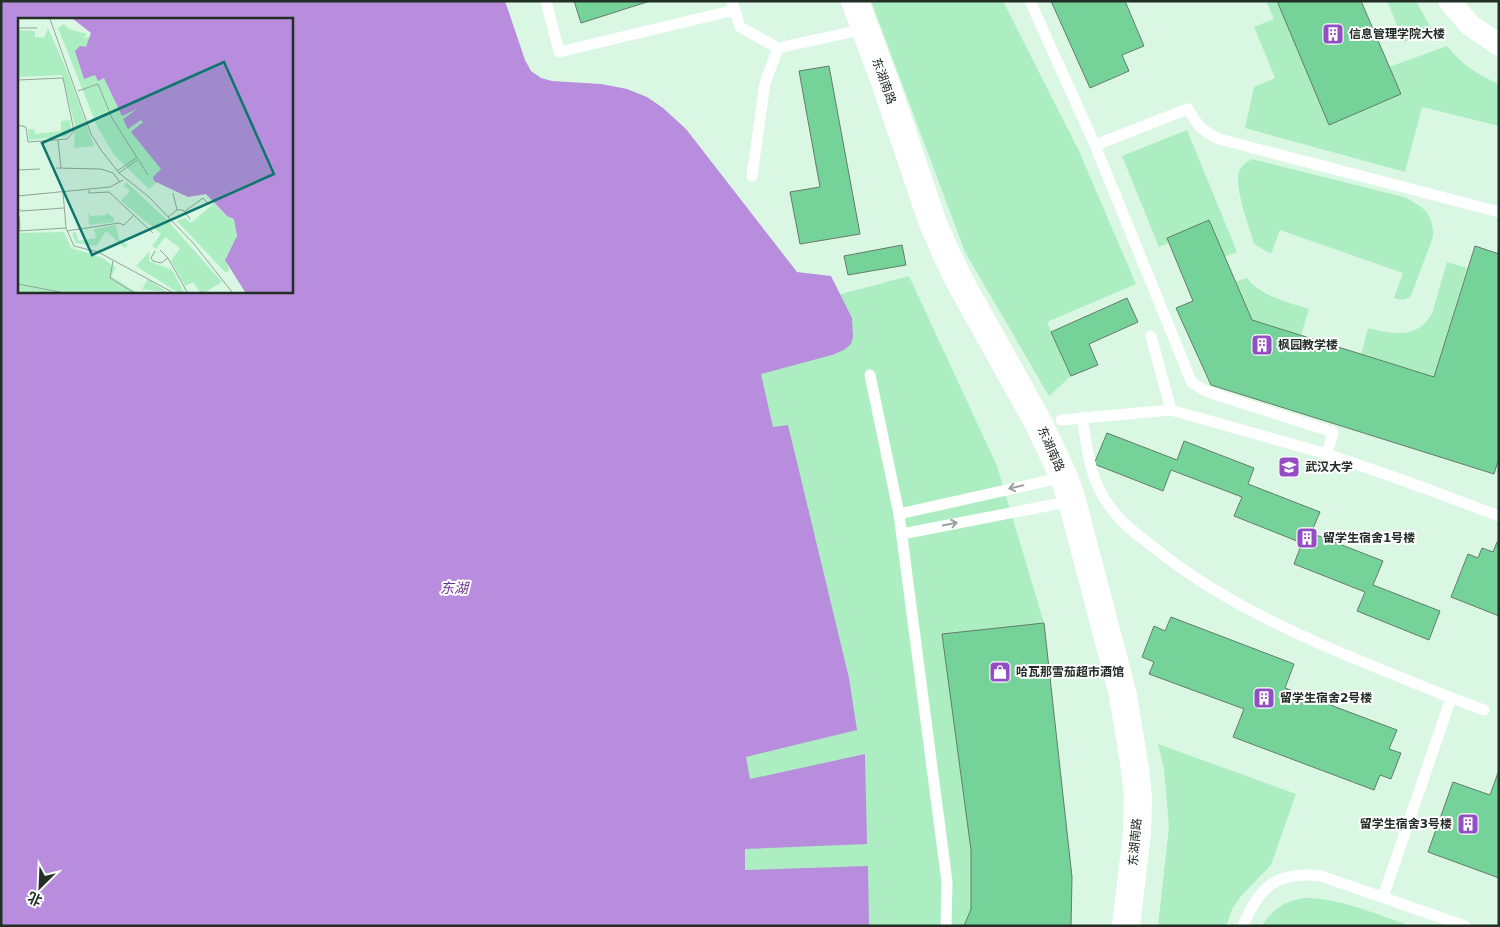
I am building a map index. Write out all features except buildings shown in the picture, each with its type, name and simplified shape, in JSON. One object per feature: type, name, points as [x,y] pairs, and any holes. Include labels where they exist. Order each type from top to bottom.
[{"type":"street","name":"东湖南路","points":[[855,1],[932,221],[960,282],[1040,424],[1068,489],[1123,695],[1135,769],[1138,796],[1138,833],[1126,926]]},
{"type":"street","points":[[1449,1],[1470,26],[1499,45]]},
{"type":"lane","points":[[546,1],[559,52],[734,6],[740,27],[778,48],[865,29]]},
{"type":"lane","points":[[1030,1],[1095,145],[1192,383],[1212,393],[1333,432],[1327,454]]},
{"type":"lane","points":[[752,176],[766,83],[778,48]]},
{"type":"lane","points":[[1095,145],[1188,108],[1199,127],[1219,139],[1499,212]]},
{"type":"lane","points":[[1151,336],[1171,410]]},
{"type":"lane","points":[[870,375],[900,514],[947,882],[946,926]]},
{"type":"lane","points":[[1061,420],[1171,410],[1327,454],[1499,516]]},
{"type":"lane","points":[[1082,418],[1089,464],[1106,501],[1133,531],[1173,564],[1243,606],[1313,641],[1484,710]]},
{"type":"lane","points":[[900,514],[1068,489]]},
{"type":"lane","points":[[902,534],[1068,489]]},
{"type":"lane","points":[[1383,897],[1451,698]]},
{"type":"lane","points":[[1243,926],[1250,909],[1260,894],[1286,876],[1304,874],[1321,876],[1466,926]]},
{"type":"green space","points":[[871,1],[1003,1],[1079,151],[1136,284],[1047,322],[1071,376],[1049,396],[965,252]]},
{"type":"green space","points":[[1266,1],[1277,1],[1329,124],[1401,94],[1389,67],[1447,46],[1470,68],[1499,84],[1499,126],[1422,107],[1405,172],[1245,128],[1254,87],[1275,78],[1254,27],[1274,19]]},
{"type":"green space","points":[[1387,1],[1416,1],[1432,30],[1404,42]]},
{"type":"green space","points":[[1187,130],[1237,252],[1224,257],[1209,221],[1167,238],[1169,243],[1159,247],[1122,156]]},
{"type":"green space","points":[[1252,159],[1404,197],[1422,208],[1432,222],[1433,237],[1411,296],[1403,300],[1394,298],[1403,273],[1280,230],[1271,254],[1254,244],[1242,206],[1238,185],[1240,169]]},
{"type":"green space","points":[[1447,262],[1467,268],[1434,377],[1361,355],[1368,328],[1386,332],[1405,333],[1421,327],[1433,311]]},
{"type":"green space","points":[[909,276],[997,466],[1044,623],[1072,877],[1071,926],[567,926],[548,372]]},
{"type":"green space","points":[[1247,278],[1267,294],[1309,309],[1301,335],[1252,320],[1235,282]]},
{"type":"green space","points":[[1158,744],[1296,794],[1271,865],[1233,907],[1226,926],[1158,926],[1169,827],[1164,768]]},
{"type":"green space","points":[[1303,898],[1330,900],[1411,926],[1262,926],[1279,907]]},
{"type":"water","name":"东湖","points":[[1,1],[505,1],[525,60],[531,71],[541,78],[552,81],[601,84],[627,89],[647,97],[663,108],[686,129],[797,272],[831,276],[852,318],[853,337],[851,344],[844,350],[832,355],[761,374],[773,427],[788,425],[849,678],[857,730],[746,757],[750,779],[865,754],[867,844],[745,849],[745,870],[868,866],[869,926],[1,926]]},
{"type":"place","name":"信息管理学院大楼","points":[[1333,34]]},
{"type":"place","name":"枫园教学楼","points":[[1262,345]]},
{"type":"place","name":"武汉大学","points":[[1289,467]]},
{"type":"place","name":"留学生宿舍1号楼","points":[[1307,538]]},
{"type":"place","name":"哈瓦那雪茄超市酒馆","points":[[1000,672]]},
{"type":"place","name":"留学生宿舍2号楼","points":[[1264,698]]},
{"type":"place","name":"留学生宿舍3号楼","points":[[1468,824]]}]
